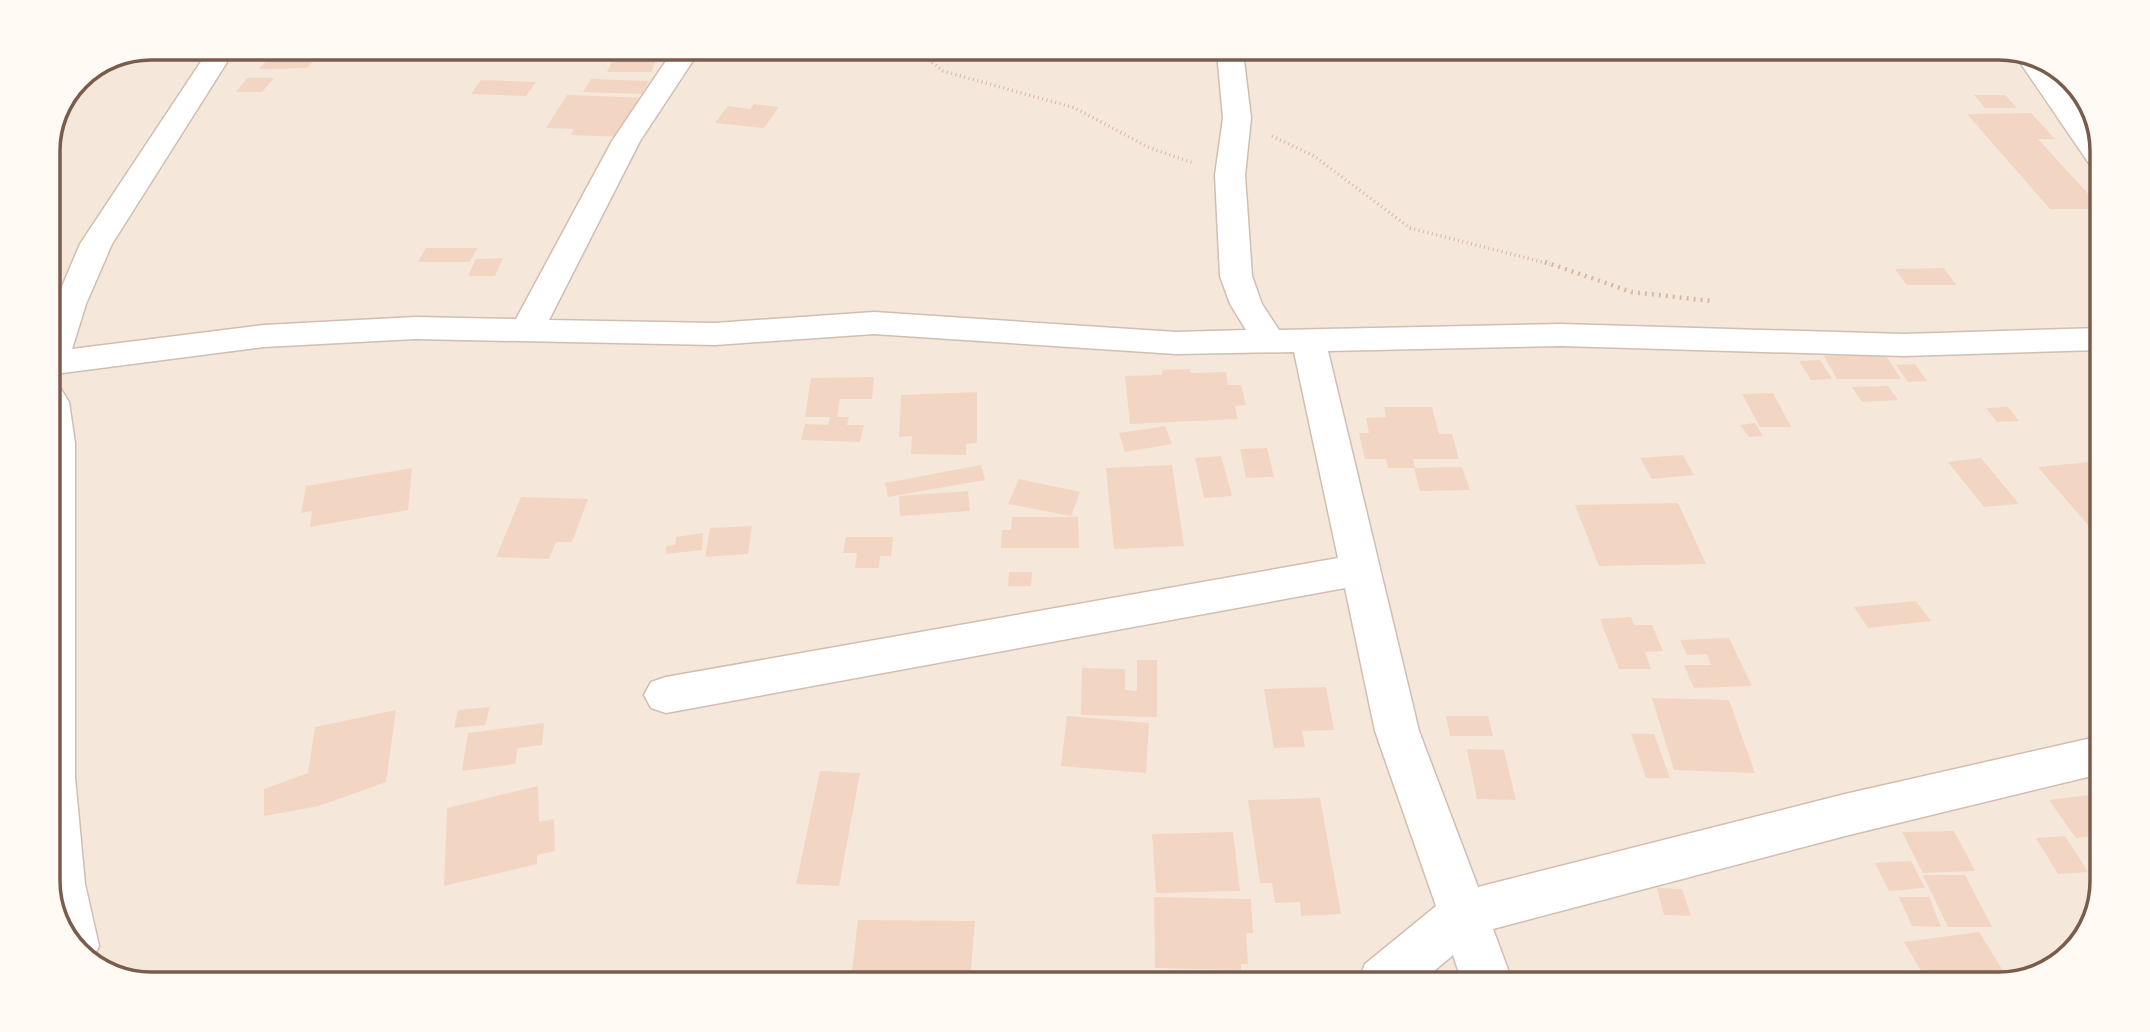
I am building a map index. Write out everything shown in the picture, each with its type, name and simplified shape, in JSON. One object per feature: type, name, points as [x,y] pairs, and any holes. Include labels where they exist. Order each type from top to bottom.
[{"type":"street","points":[[60,337],[70,304],[96,244],[215,60]]},
{"type":"street","points":[[528,328],[626,141],[680,60]]},
{"type":"street","points":[[1231,60],[1237,118],[1230,175],[1236,276],[1246,304],[1290,341],[1360,570],[1397,731],[1484,972]]},
{"type":"street","points":[[2037,67],[2090,145]]},
{"type":"street","points":[[60,372],[288,335],[415,328],[528,328],[715,334],[874,323],[1176,343],[1561,335],[1904,345],[2090,339]]},
{"type":"street","points":[[666,695],[1360,570]]},
{"type":"street","points":[[1395,972],[1463,914],[1845,815],[2090,757]]},
{"type":"street","points":[[60,872],[69,922]]},
{"type":"path","points":[[929,60],[943,71],[1075,108],[1155,150],[1230,175]]},
{"type":"path","points":[[1237,118],[1314,156],[1410,228],[1532,258],[1632,292],[1722,302]]},
{"type":"shaded area","points":[[139,60],[1999,60],[2034,66],[2055,78],[2075,100],[2086,121],[2090,145],[2090,881],[2084,916],[2068,941],[2050,957],[2034,966],[2011,972],[151,972],[116,966],[95,954],[75,932],[64,911],[60,887],[60,145],[69,110],[78,95],[105,72],[121,64]]},
{"type":"building","points":[[267,60],[314,60],[307,68],[259,69]]},
{"type":"building","points":[[613,60],[656,60],[651,72],[607,72]]},
{"type":"building","points":[[247,78],[274,78],[262,92],[236,92]]},
{"type":"building","points":[[591,79],[649,81],[642,94],[583,92]]},
{"type":"building","points":[[481,80],[536,82],[526,96],[471,94]]},
{"type":"building","points":[[567,95],[647,98],[626,137],[571,135],[574,129],[546,128]]},
{"type":"building","points":[[1974,95],[2005,95],[2017,108],[1985,108]]},
{"type":"building","points":[[754,104],[779,107],[764,128],[715,123],[728,106],[750,109]]},
{"type":"building","points":[[2031,113],[2055,139],[2038,139],[2090,196],[2090,209],[2050,209],[1967,114]]},
{"type":"building","points":[[426,248],[477,248],[470,262],[418,262]]},
{"type":"building","points":[[503,258],[495,276],[468,276],[476,259]]},
{"type":"building","points":[[1944,268],[1956,285],[1907,285],[1895,269]]},
{"type":"building","points":[[1824,356],[1886,356],[1901,379],[1837,379]]},
{"type":"building","points":[[1820,360],[1832,379],[1811,380],[1799,361]]},
{"type":"building","points":[[1915,364],[1927,381],[1908,382],[1896,365]]},
{"type":"building","points":[[1190,369],[1191,373],[1226,372],[1228,385],[1241,385],[1246,405],[1235,406],[1238,419],[1130,424],[1125,376],[1162,375],[1162,370]]},
{"type":"building","points":[[874,377],[872,399],[840,399],[837,417],[849,417],[847,425],[864,425],[860,442],[801,440],[805,424],[828,425],[830,417],[805,417],[811,378]]},
{"type":"building","points":[[1888,386],[1898,400],[1862,402],[1852,387]]},
{"type":"building","points":[[977,392],[977,443],[966,444],[966,455],[911,454],[912,436],[899,437],[901,395]]},
{"type":"building","points":[[1773,393],[1791,427],[1760,427],[1742,394]]},
{"type":"building","points":[[1384,407],[1432,407],[1439,434],[1452,434],[1459,459],[1413,459],[1415,468],[1388,468],[1386,459],[1365,459],[1359,433],[1369,433],[1366,418],[1386,417]]},
{"type":"building","points":[[2008,407],[2019,421],[1997,422],[1986,408]]},
{"type":"building","points":[[1755,423],[1763,436],[1749,437],[1740,425]]},
{"type":"building","points":[[1165,426],[1172,444],[1125,452],[1119,433]]},
{"type":"building","points":[[1267,448],[1274,477],[1246,478],[1240,449]]},
{"type":"building","points":[[1683,455],[1694,475],[1652,479],[1640,458]]},
{"type":"building","points":[[1221,456],[1232,496],[1204,498],[1195,458]]},
{"type":"building","points":[[1981,458],[2019,504],[1984,507],[1948,462]]},
{"type":"building","points":[[2090,462],[2090,527],[2038,467]]},
{"type":"building","points":[[981,465],[985,480],[888,497],[885,483]]},
{"type":"building","points":[[1172,465],[1184,546],[1114,549],[1106,468]]},
{"type":"building","points":[[1462,467],[1470,490],[1420,491],[1414,468]]},
{"type":"building","points":[[412,468],[408,510],[310,527],[312,511],[301,513],[306,486]]},
{"type":"building","points":[[1019,479],[1080,492],[1071,516],[1008,504]]},
{"type":"building","points":[[968,491],[970,511],[900,516],[899,496]]},
{"type":"building","points":[[521,497],[588,499],[572,542],[556,542],[549,559],[496,557]]},
{"type":"building","points":[[1678,503],[1706,564],[1599,566],[1575,505]]},
{"type":"building","points":[[1012,517],[1078,517],[1079,548],[1001,548],[1002,530],[1011,530]]},
{"type":"building","points":[[752,526],[748,554],[705,557],[710,528]]},
{"type":"building","points":[[703,533],[702,550],[666,554],[666,546],[675,545],[676,537]]},
{"type":"building","points":[[846,537],[893,537],[891,556],[880,556],[879,568],[855,568],[857,553],[843,553]]},
{"type":"building","points":[[1009,572],[1032,572],[1031,586],[1008,586]]},
{"type":"building","points":[[1916,601],[1931,621],[1868,628],[1854,607]]},
{"type":"building","points":[[1631,617],[1634,625],[1652,625],[1663,651],[1645,652],[1651,669],[1619,669],[1600,619]]},
{"type":"building","points":[[1729,638],[1752,686],[1694,688],[1684,665],[1711,665],[1707,654],[1687,655],[1680,640]]},
{"type":"building","points":[[1137,660],[1157,660],[1157,717],[1081,715],[1082,668],[1125,669],[1125,690],[1137,691]]},
{"type":"building","points":[[1326,687],[1334,730],[1302,731],[1305,747],[1274,748],[1264,689]]},
{"type":"building","points":[[1652,698],[1729,700],[1755,773],[1674,770]]},
{"type":"building","points":[[490,707],[485,725],[454,728],[458,710]]},
{"type":"building","points":[[396,710],[386,782],[319,806],[264,816],[264,789],[308,773],[315,727]]},
{"type":"building","points":[[1067,716],[1149,723],[1146,773],[1061,766]]},
{"type":"building","points":[[1446,716],[1488,716],[1493,736],[1450,736]]},
{"type":"building","points":[[544,723],[542,745],[518,748],[515,764],[462,771],[468,733]]},
{"type":"building","points":[[1631,734],[1654,734],[1670,778],[1646,778]]},
{"type":"building","points":[[1467,749],[1504,750],[1516,800],[1477,799]]},
{"type":"building","points":[[820,771],[860,773],[839,886],[796,884]]},
{"type":"building","points":[[538,786],[539,822],[554,819],[555,851],[537,855],[537,864],[444,886],[447,808]]},
{"type":"building","points":[[2090,795],[2090,837],[2076,838],[2049,800]]},
{"type":"building","points":[[1320,798],[1341,914],[1301,916],[1300,902],[1275,903],[1272,883],[1260,883],[1248,800]]},
{"type":"building","points":[[1954,831],[1975,871],[1923,873],[1902,832]]},
{"type":"building","points":[[1233,832],[1240,891],[1156,893],[1152,834]]},
{"type":"building","points":[[2065,836],[2088,872],[2058,874],[2036,838]]},
{"type":"building","points":[[1911,861],[1925,888],[1889,891],[1875,863]]},
{"type":"building","points":[[1923,875],[1965,875],[1992,927],[1948,927]]},
{"type":"building","points":[[1657,888],[1682,889],[1691,916],[1664,915]]},
{"type":"building","points":[[1154,897],[1251,899],[1253,933],[1246,933],[1248,964],[1241,964],[1241,970],[1155,968]]},
{"type":"building","points":[[1899,897],[1929,897],[1941,927],[1912,926]]},
{"type":"building","points":[[858,920],[975,921],[971,972],[852,972]]},
{"type":"building","points":[[1979,932],[2004,972],[1922,972],[1904,942]]}]
